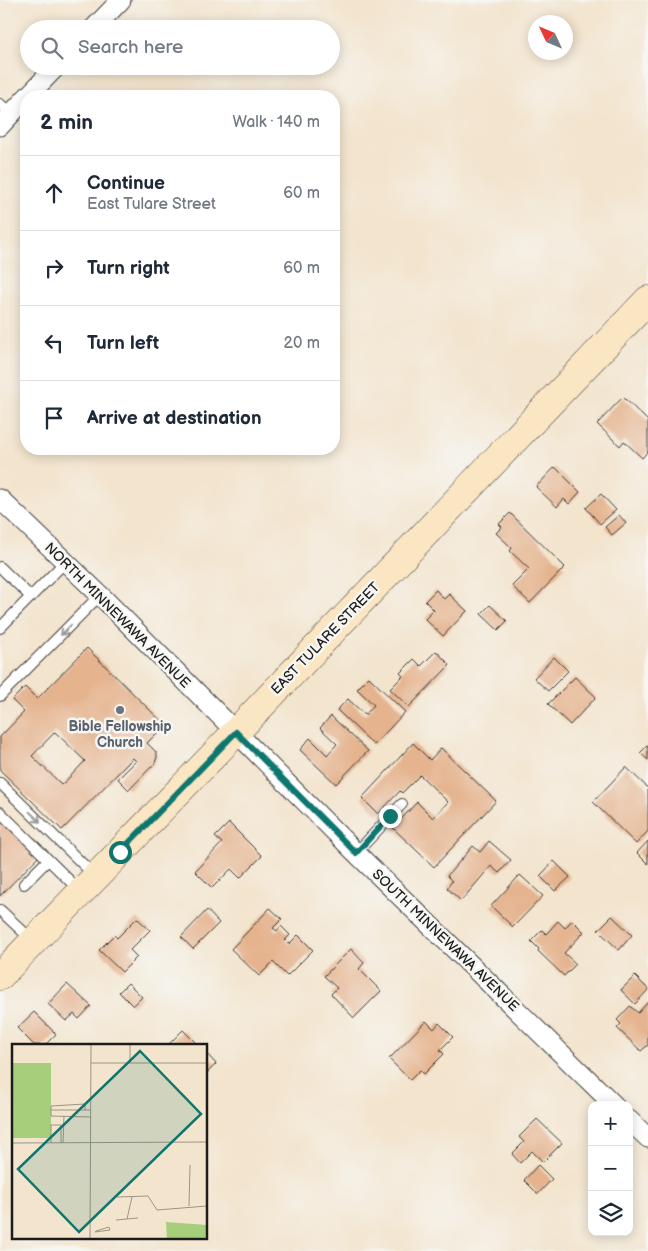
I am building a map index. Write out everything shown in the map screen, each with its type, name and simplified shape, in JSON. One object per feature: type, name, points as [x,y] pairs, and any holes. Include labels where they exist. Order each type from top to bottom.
[{"type":"main road","name":"EAST TULARE STREET","points":[[0,976],[236,732],[648,300]]},
{"type":"street","points":[[102,20],[121,0]]},
{"type":"street","points":[[34,90],[48,75]]},
{"type":"street","points":[[4,115],[20,102]]},
{"type":"street","name":"NORTH MINNEWAWA AVENUE","points":[[0,499],[66,561],[236,732]]},
{"type":"street","name":"SOUTH MINNEWAWA AVENUE","points":[[236,732],[356,853],[610,1101]]},
{"type":"street","points":[[633,1124],[648,1138]]},
{"type":"lane","points":[[0,628],[66,561]]},
{"type":"lane","points":[[0,567],[31,597]]},
{"type":"lane","points":[[0,696],[100,595]]},
{"type":"lane","points":[[0,783],[88,884]]},
{"type":"lane","points":[[356,853],[402,804]]},
{"type":"lane","points":[[0,812],[48,860],[88,884]]},
{"type":"lane","points":[[24,884],[48,860]]},
{"type":"lane","points":[[0,910],[33,941]]},
{"type":"building","points":[[623,397],[648,421],[648,451],[642,458],[624,441],[620,446],[597,424]]},
{"type":"building","points":[[555,467],[580,492],[569,504],[564,499],[557,507],[536,487]]},
{"type":"building","points":[[601,494],[616,510],[600,524],[586,508]]},
{"type":"building","points":[[510,513],[565,567],[530,603],[512,586],[529,569],[510,551],[512,548],[496,533],[502,527],[499,524]]},
{"type":"building","points":[[619,515],[626,523],[612,535],[605,527]]},
{"type":"building","points":[[436,590],[444,599],[449,594],[467,611],[443,636],[425,619],[434,610],[425,601]]},
{"type":"building","points":[[490,605],[507,621],[498,630],[481,614]]},
{"type":"building","points":[[87,648],[165,725],[147,743],[157,754],[155,763],[129,790],[118,779],[136,761],[133,758],[62,830],[0,770],[0,737],[24,712],[12,700],[25,687],[37,699]],"holes":[[[55,732],[85,761],[62,785],[32,756]]]},
{"type":"building","points":[[436,651],[450,665],[409,707],[390,689],[403,676],[400,673],[414,659],[421,666]]},
{"type":"building","points":[[554,657],[568,671],[548,691],[534,678]]},
{"type":"building","points":[[369,677],[405,712],[374,745],[337,710],[348,699],[365,715],[374,705],[357,689]]},
{"type":"building","points":[[575,677],[596,697],[570,725],[548,704]]},
{"type":"building","points":[[331,716],[368,751],[336,784],[300,750],[310,738],[327,755],[337,744],[320,728]]},
{"type":"building","points":[[413,743],[430,760],[441,748],[496,801],[434,867],[393,828],[417,802],[433,818],[448,802],[420,775],[402,793],[400,791],[378,814],[362,798]]},
{"type":"building","points":[[648,745],[648,760],[640,753]]},
{"type":"building","points":[[626,767],[648,788],[648,831],[636,844],[593,802]]},
{"type":"building","points":[[0,817],[40,855],[0,896]]},
{"type":"building","points":[[229,823],[262,856],[240,878],[231,869],[212,888],[195,871],[222,843],[215,837]]},
{"type":"building","points":[[489,841],[511,860],[499,873],[491,866],[461,901],[447,888],[452,881],[447,876],[473,846],[480,852]]},
{"type":"building","points":[[648,841],[648,864],[637,853]]},
{"type":"building","points":[[554,861],[570,877],[555,891],[540,876]]},
{"type":"building","points":[[520,875],[543,896],[513,927],[491,906]]},
{"type":"building","points":[[270,908],[282,919],[273,928],[277,931],[281,926],[290,935],[285,940],[289,944],[298,935],[313,950],[287,976],[273,962],[259,976],[231,949]]},
{"type":"building","points":[[207,910],[219,923],[193,949],[181,937]]},
{"type":"building","points":[[612,916],[632,935],[619,950],[598,930]]},
{"type":"building","points":[[137,918],[150,930],[130,950],[137,957],[122,972],[99,950],[114,935],[117,938]]},
{"type":"building","points":[[572,920],[584,932],[564,953],[576,964],[564,976],[538,951],[539,949],[531,941],[542,930],[546,934],[558,921],[565,928]]},
{"type":"building","points":[[351,949],[364,963],[359,969],[381,991],[354,1018],[331,994],[337,988],[324,976]]},
{"type":"building","points":[[635,976],[648,990],[635,1004],[621,990]]},
{"type":"building","points":[[128,983],[142,997],[133,1006],[119,992]]},
{"type":"building","points":[[67,984],[91,1006],[79,1019],[74,1014],[66,1021],[48,1004]]},
{"type":"building","points":[[648,1002],[648,1045],[641,1051],[617,1028],[621,1024],[617,1020],[630,1006],[638,1013]]},
{"type":"building","points":[[34,1012],[56,1034],[46,1044],[33,1044],[17,1028]]},
{"type":"building","points":[[426,1021],[434,1029],[439,1023],[453,1037],[440,1050],[444,1054],[424,1074],[420,1070],[410,1080],[389,1059]]},
{"type":"building","points":[[183,1030],[197,1044],[169,1044]]},
{"type":"building","points":[[208,1055],[216,1064],[208,1072]]},
{"type":"building","points":[[537,1119],[562,1143],[543,1162],[532,1151],[520,1163],[512,1154],[524,1142],[519,1137]]},
{"type":"building","points":[[538,1165],[552,1179],[538,1194],[524,1180]]},
{"type":"place","name":"Bible Fellowship Church","points":[[120,710]]},
{"type":"route","points":[[120,852],[236,732],[356,853],[390,816]]}]
